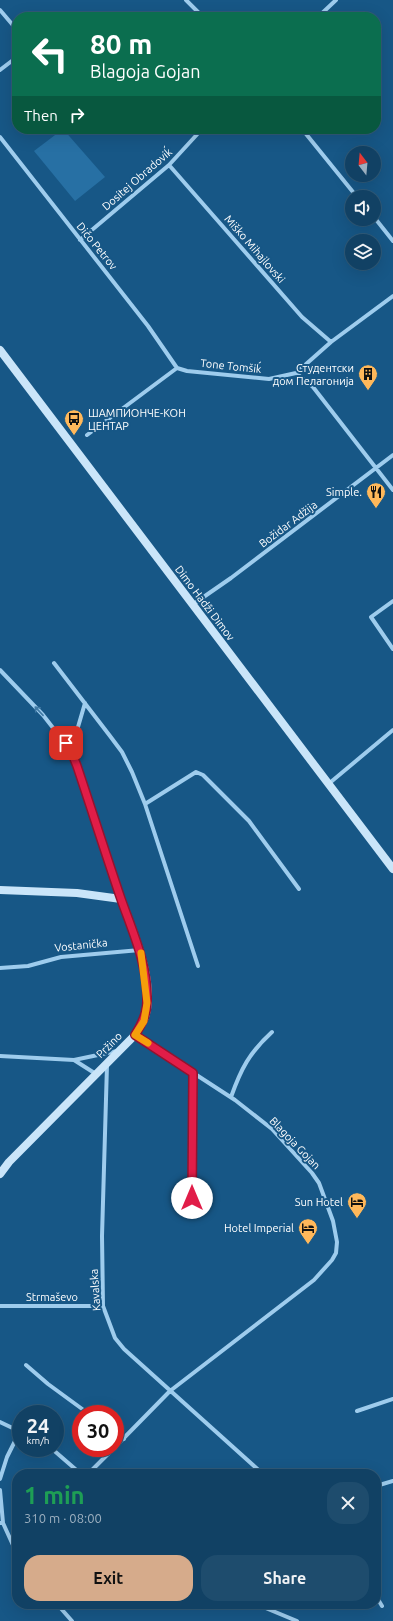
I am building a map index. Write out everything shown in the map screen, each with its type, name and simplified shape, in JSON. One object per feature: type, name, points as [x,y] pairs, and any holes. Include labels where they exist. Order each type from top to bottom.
[{"type":"street","points":[[186,0],[197,12]]},
{"type":"street","points":[[323,12],[336,0]]},
{"type":"street","points":[[0,10],[12,24]]},
{"type":"street","points":[[0,70],[12,61]]},
{"type":"street","name":"Dositej Obradoviḱ","points":[[80,240],[169,165],[197,134]]},
{"type":"street","points":[[306,134],[351,190]]},
{"type":"street","name":"Dičo Petrov","points":[[0,137],[148,326],[178,368]]},
{"type":"street","name":"Miško Mihajlovski","points":[[169,165],[302,317],[331,342]]},
{"type":"street","points":[[381,226],[393,241]]},
{"type":"street","name":"Tone Tomšiḱ","points":[[178,368],[269,379],[296,373],[331,342],[393,296]]},
{"type":"street","name":"Dimo Hadži Dimov","points":[[0,350],[393,869]]},
{"type":"street","points":[[87,435],[178,368]]},
{"type":"street","points":[[296,373],[313,388],[393,490]]},
{"type":"street","name":"Božidar Adžija","points":[[192,605],[231,578],[393,455]]},
{"type":"street","points":[[393,602],[371,617],[393,649]]},
{"type":"street","points":[[54,664],[122,752],[145,804],[198,966]]},
{"type":"street","points":[[0,670],[43,715],[71,751],[121,899],[77,893],[0,890]]},
{"type":"street","points":[[71,751],[85,703]]},
{"type":"street","points":[[332,781],[393,730]]},
{"type":"street","points":[[145,804],[196,772],[203,774],[248,820],[299,889]]},
{"type":"street","name":"Pržino","points":[[0,1174],[9,1162],[121,1050],[135,1035],[144,1021],[147,1003],[146,982],[141,950],[121,899]]},
{"type":"street","name":"Vostanička","points":[[0,968],[28,966],[61,957],[141,950]]},
{"type":"street","points":[[231,1097],[240,1071],[249,1055],[272,1032]]},
{"type":"street","name":"Blagoja Gojan","points":[[124,1439],[170,1391],[314,1280],[326,1268],[336,1253],[337,1242],[333,1221],[319,1183],[312,1173],[272,1130],[231,1097],[135,1035]]},
{"type":"street","points":[[0,1056],[74,1060],[121,1050]]},
{"type":"street","points":[[74,1060],[96,1074]]},
{"type":"street","name":"Kavalska","points":[[108,1062],[102,1236],[103,1306],[115,1338],[119,1344],[256,1468]]},
{"type":"street","points":[[192,1198],[193,1073]]},
{"type":"street","name":"Strmaševo","points":[[0,1306],[103,1306]]},
{"type":"street","points":[[26,1365],[48,1384],[77,1405]]},
{"type":"street","points":[[357,1411],[393,1399]]},
{"type":"street","points":[[0,1422],[12,1428]]},
{"type":"street","points":[[0,1479],[6,1457],[12,1447]]},
{"type":"street","points":[[61,1457],[75,1469]]},
{"type":"street","name":"Blagoja Gojan","points":[[93,1469],[106,1457]]},
{"type":"street","points":[[381,1485],[393,1481]]},
{"type":"street","points":[[0,1490],[2,1523],[12,1544]]},
{"type":"street","points":[[61,1609],[72,1621]]},
{"type":"street","points":[[268,1609],[297,1621]]},
{"type":"shaded area","points":[[56,134],[67,134],[105,177],[75,201],[34,151]]},
{"type":"slow traffic","points":[[141,953],[147,989],[147,1003],[144,1021],[135,1035],[148,1043]]},
{"type":"place","name":"Студентски дом Пелагонија","points":[[368,391]]},
{"type":"place","name":"ШАМПИОНЧЕ-КОН ЦЕНТАР","points":[[74,436]]},
{"type":"place","name":"Simple.","points":[[376,509]]},
{"type":"place","name":"Sun Hotel","points":[[357,1219]]},
{"type":"place","name":"Hotel Imperial","points":[[308,1245]]},
{"type":"route","points":[[66,743],[77,766],[121,899],[141,950],[147,989],[147,1003],[144,1021],[135,1035],[193,1073],[192,1198]]}]
